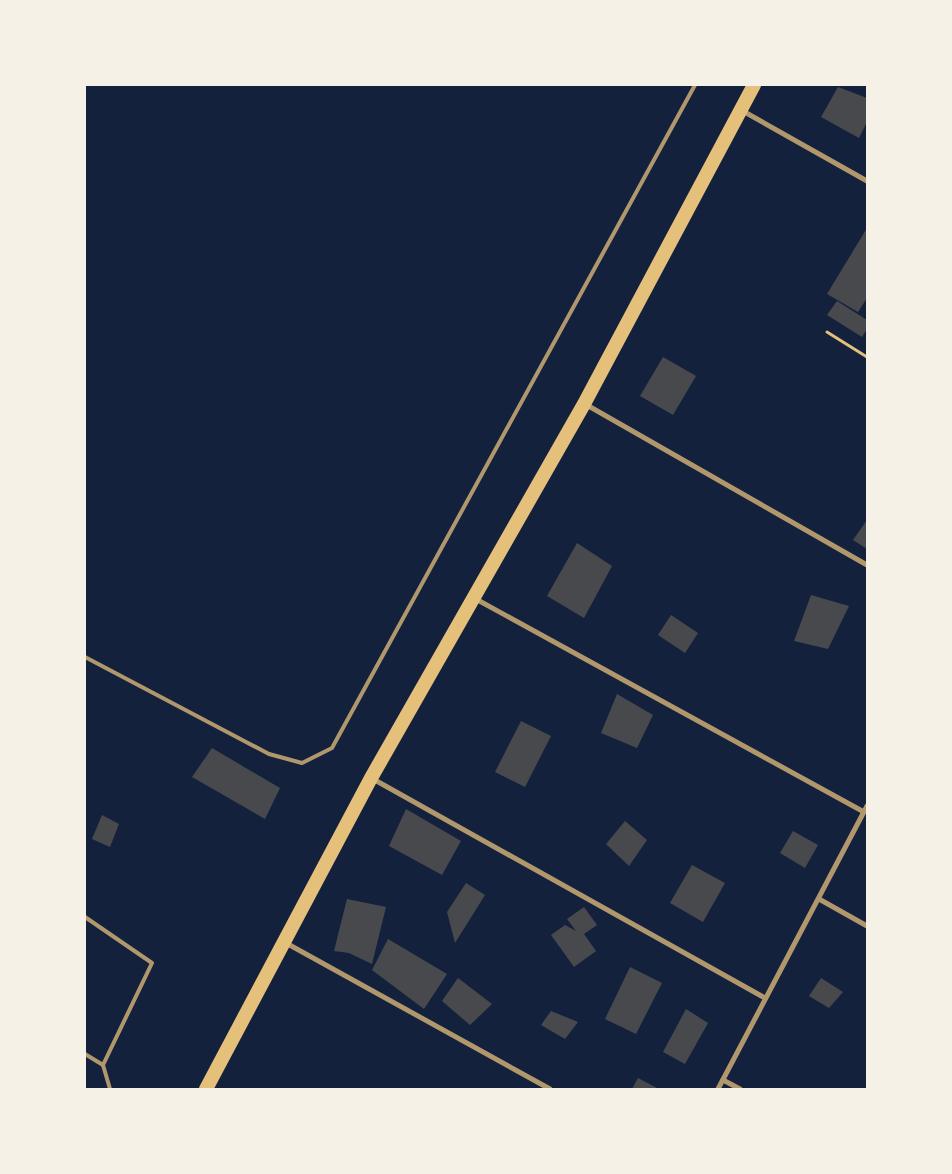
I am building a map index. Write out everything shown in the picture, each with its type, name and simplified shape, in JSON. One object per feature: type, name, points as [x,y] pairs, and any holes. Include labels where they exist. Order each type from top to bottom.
[{"type":"highway","points":[[206,1089],[371,778],[584,404],[754,85]]},
{"type":"street","points":[[740,110],[867,181]]},
{"type":"street","points":[[584,404],[867,565]]},
{"type":"street","points":[[473,597],[864,812]]},
{"type":"street","points":[[371,778],[765,998]]},
{"type":"street","points":[[718,1089],[867,806]]},
{"type":"street","points":[[819,900],[867,926]]},
{"type":"street","points":[[284,942],[550,1089]]},
{"type":"street","points":[[723,1080],[740,1089]]},
{"type":"lane","points":[[85,657],[269,754],[302,763],[332,748],[695,85]]},
{"type":"lane","points":[[85,917],[152,963],[103,1065],[110,1089]]},
{"type":"lane","points":[[85,1054],[103,1065]]},
{"type":"path","points":[[826,332],[867,357]]},
{"type":"building","points":[[838,87],[867,98],[867,122],[859,138],[821,117]]},
{"type":"building","points":[[867,228],[867,298],[858,312],[827,294]]},
{"type":"building","points":[[837,301],[867,320],[867,329],[862,337],[827,315]]},
{"type":"building","points":[[663,357],[696,376],[673,415],[640,396]]},
{"type":"building","points":[[867,520],[867,549],[853,540]]},
{"type":"building","points":[[577,543],[612,566],[584,618],[547,596]]},
{"type":"building","points":[[811,595],[849,606],[828,649],[794,641]]},
{"type":"building","points":[[671,615],[698,633],[685,653],[658,635]]},
{"type":"building","points":[[617,694],[653,715],[637,748],[601,733]]},
{"type":"building","points":[[521,721],[551,736],[525,787],[495,772]]},
{"type":"building","points":[[212,748],[280,788],[265,819],[192,777]]},
{"type":"building","points":[[406,809],[461,841],[442,875],[389,846]]},
{"type":"building","points":[[102,815],[119,824],[110,847],[92,839]]},
{"type":"building","points":[[625,821],[647,840],[629,866],[606,844]]},
{"type":"building","points":[[793,831],[818,845],[805,868],[780,853]]},
{"type":"building","points":[[692,865],[725,883],[703,922],[670,903]]},
{"type":"building","points":[[466,883],[485,895],[455,943],[447,912]]},
{"type":"building","points":[[347,899],[386,907],[372,964],[349,953],[334,951]]},
{"type":"building","points":[[584,907],[597,925],[584,934],[596,951],[574,967],[551,935],[565,925],[576,931],[567,919]]},
{"type":"building","points":[[388,939],[447,974],[424,1009],[372,970]]},
{"type":"building","points":[[630,967],[662,983],[636,1034],[605,1019]]},
{"type":"building","points":[[458,978],[492,1004],[470,1025],[442,1001]]},
{"type":"building","points":[[821,978],[843,992],[829,1008],[809,996]]},
{"type":"building","points":[[686,1009],[708,1023],[685,1064],[663,1052]]},
{"type":"building","points":[[551,1011],[578,1022],[565,1039],[541,1025]]},
{"type":"building","points":[[638,1078],[659,1089],[632,1089]]}]
